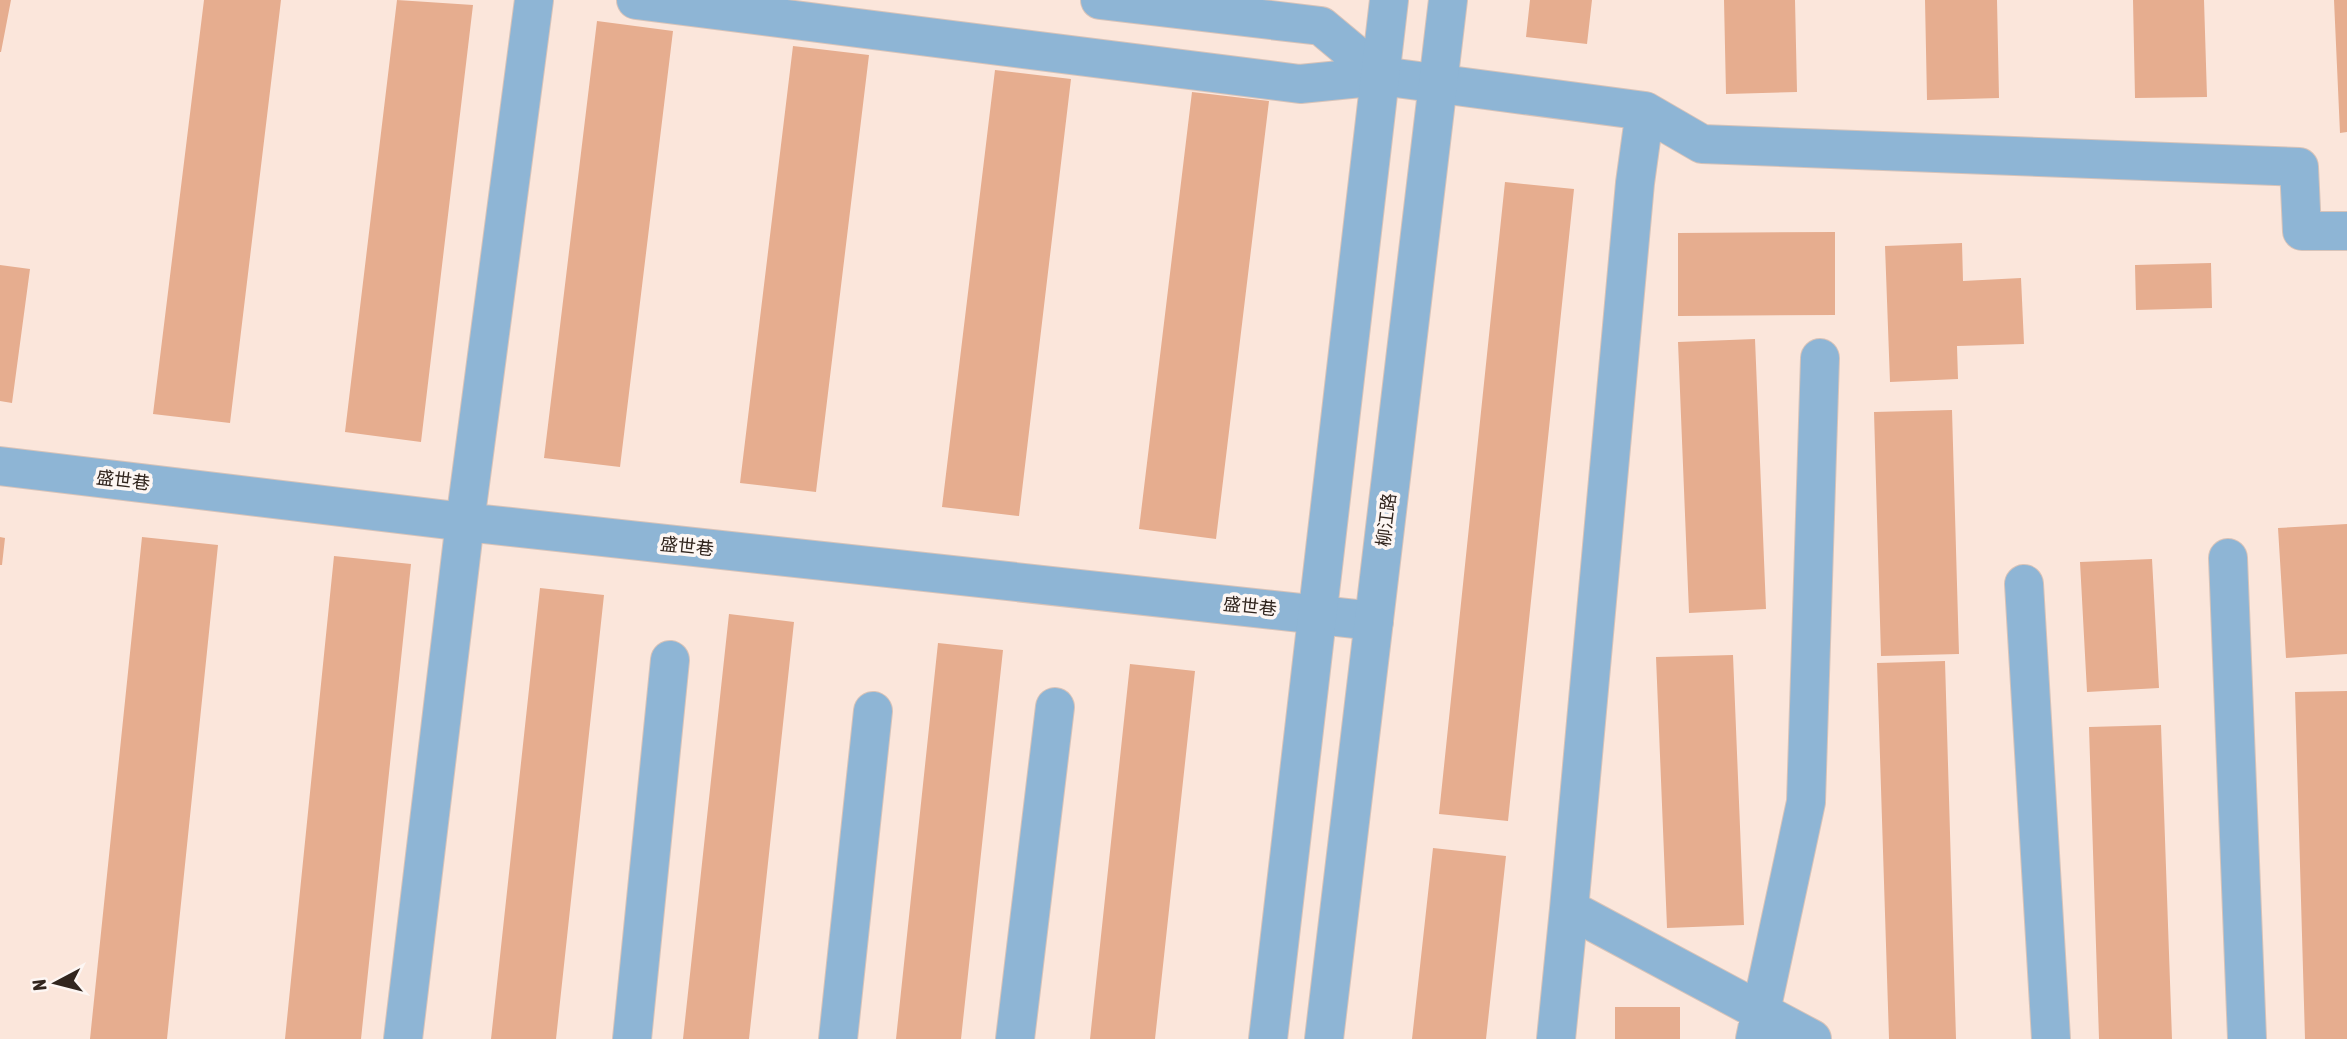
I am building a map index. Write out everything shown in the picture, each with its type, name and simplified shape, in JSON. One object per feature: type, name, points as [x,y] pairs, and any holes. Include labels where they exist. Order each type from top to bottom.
[{"type":"street","points":[[403,1039],[465,522],[534,0]]},
{"type":"street","points":[[636,0],[1300,84],[1381,76],[1440,83],[1645,111],[1702,144],[2300,167],[2302,230],[2347,230]]},
{"type":"street","points":[[1100,0],[1321,26],[1381,76]]},
{"type":"street","points":[[1268,1039],[1320,614],[1389,0]]},
{"type":"street","name":"柳江路","points":[[1324,1039],[1448,0]]},
{"type":"street","points":[[1556,1039],[1634,196],[1645,111]]},
{"type":"street","points":[[1758,1024],[1806,802],[1820,358]]},
{"type":"street","name":"盛世巷","points":[[0,466],[465,522],[1374,621]]},
{"type":"street","points":[[2228,558],[2248,1039]]},
{"type":"street","points":[[2024,584],[2051,1039]]},
{"type":"street","points":[[632,1039],[670,660]]},
{"type":"street","points":[[1015,1039],[1055,707]]},
{"type":"street","points":[[838,1039],[873,711]]},
{"type":"street","points":[[1569,909],[1758,1024],[1812,1039]]},
{"type":"building","points":[[0,0],[11,0],[1,52],[0,52]]},
{"type":"building","points":[[204,0],[281,0],[230,423],[153,414]]},
{"type":"building","points":[[397,0],[473,5],[421,442],[345,432]]},
{"type":"building","points":[[1530,0],[1592,0],[1587,44],[1526,37]]},
{"type":"building","points":[[1724,0],[1795,0],[1797,92],[1726,94]]},
{"type":"building","points":[[1925,0],[1997,0],[1999,98],[1927,100]]},
{"type":"building","points":[[2133,0],[2204,0],[2207,97],[2135,98]]},
{"type":"building","points":[[2334,0],[2347,0],[2347,132],[2340,133]]},
{"type":"building","points":[[597,21],[673,31],[620,467],[544,458]]},
{"type":"building","points":[[793,46],[869,55],[816,492],[740,483]]},
{"type":"building","points":[[995,70],[1071,79],[1019,516],[942,507]]},
{"type":"building","points":[[1192,92],[1269,101],[1216,539],[1139,529]]},
{"type":"building","points":[[1505,182],[1574,189],[1508,821],[1439,814]]},
{"type":"building","points":[[1835,232],[1835,315],[1678,316],[1678,233]]},
{"type":"building","points":[[1962,243],[1963,281],[2021,278],[2024,344],[1957,346],[1958,379],[1890,382],[1885,246]]},
{"type":"building","points":[[2211,263],[2212,308],[2136,310],[2135,265]]},
{"type":"building","points":[[0,265],[30,269],[12,403],[0,401]]},
{"type":"building","points":[[1755,339],[1766,609],[1689,613],[1678,342]]},
{"type":"building","points":[[1952,410],[1959,654],[1881,656],[1874,412]]},
{"type":"building","points":[[2347,524],[2347,654],[2286,658],[2278,528]]},
{"type":"building","points":[[0,537],[5,538],[2,565],[0,565]]},
{"type":"building","points":[[142,537],[218,545],[167,1039],[90,1039]]},
{"type":"building","points":[[334,556],[411,564],[361,1039],[285,1039]]},
{"type":"building","points":[[2152,559],[2159,688],[2087,692],[2080,562]]},
{"type":"building","points":[[540,588],[604,595],[556,1039],[491,1039]]},
{"type":"building","points":[[729,614],[794,622],[749,1039],[683,1039]]},
{"type":"building","points":[[938,643],[1003,650],[961,1039],[896,1039]]},
{"type":"building","points":[[1733,655],[1744,925],[1667,928],[1656,657]]},
{"type":"building","points":[[1945,661],[1956,1039],[1889,1039],[1877,663]]},
{"type":"building","points":[[1130,664],[1195,671],[1155,1039],[1090,1039]]},
{"type":"building","points":[[2347,691],[2347,1039],[2305,1039],[2295,692]]},
{"type":"building","points":[[2161,725],[2172,1039],[2099,1039],[2089,727]]},
{"type":"building","points":[[1433,848],[1506,856],[1486,1039],[1412,1039]]},
{"type":"building","points":[[1615,1007],[1680,1007],[1680,1039],[1615,1039]]}]
